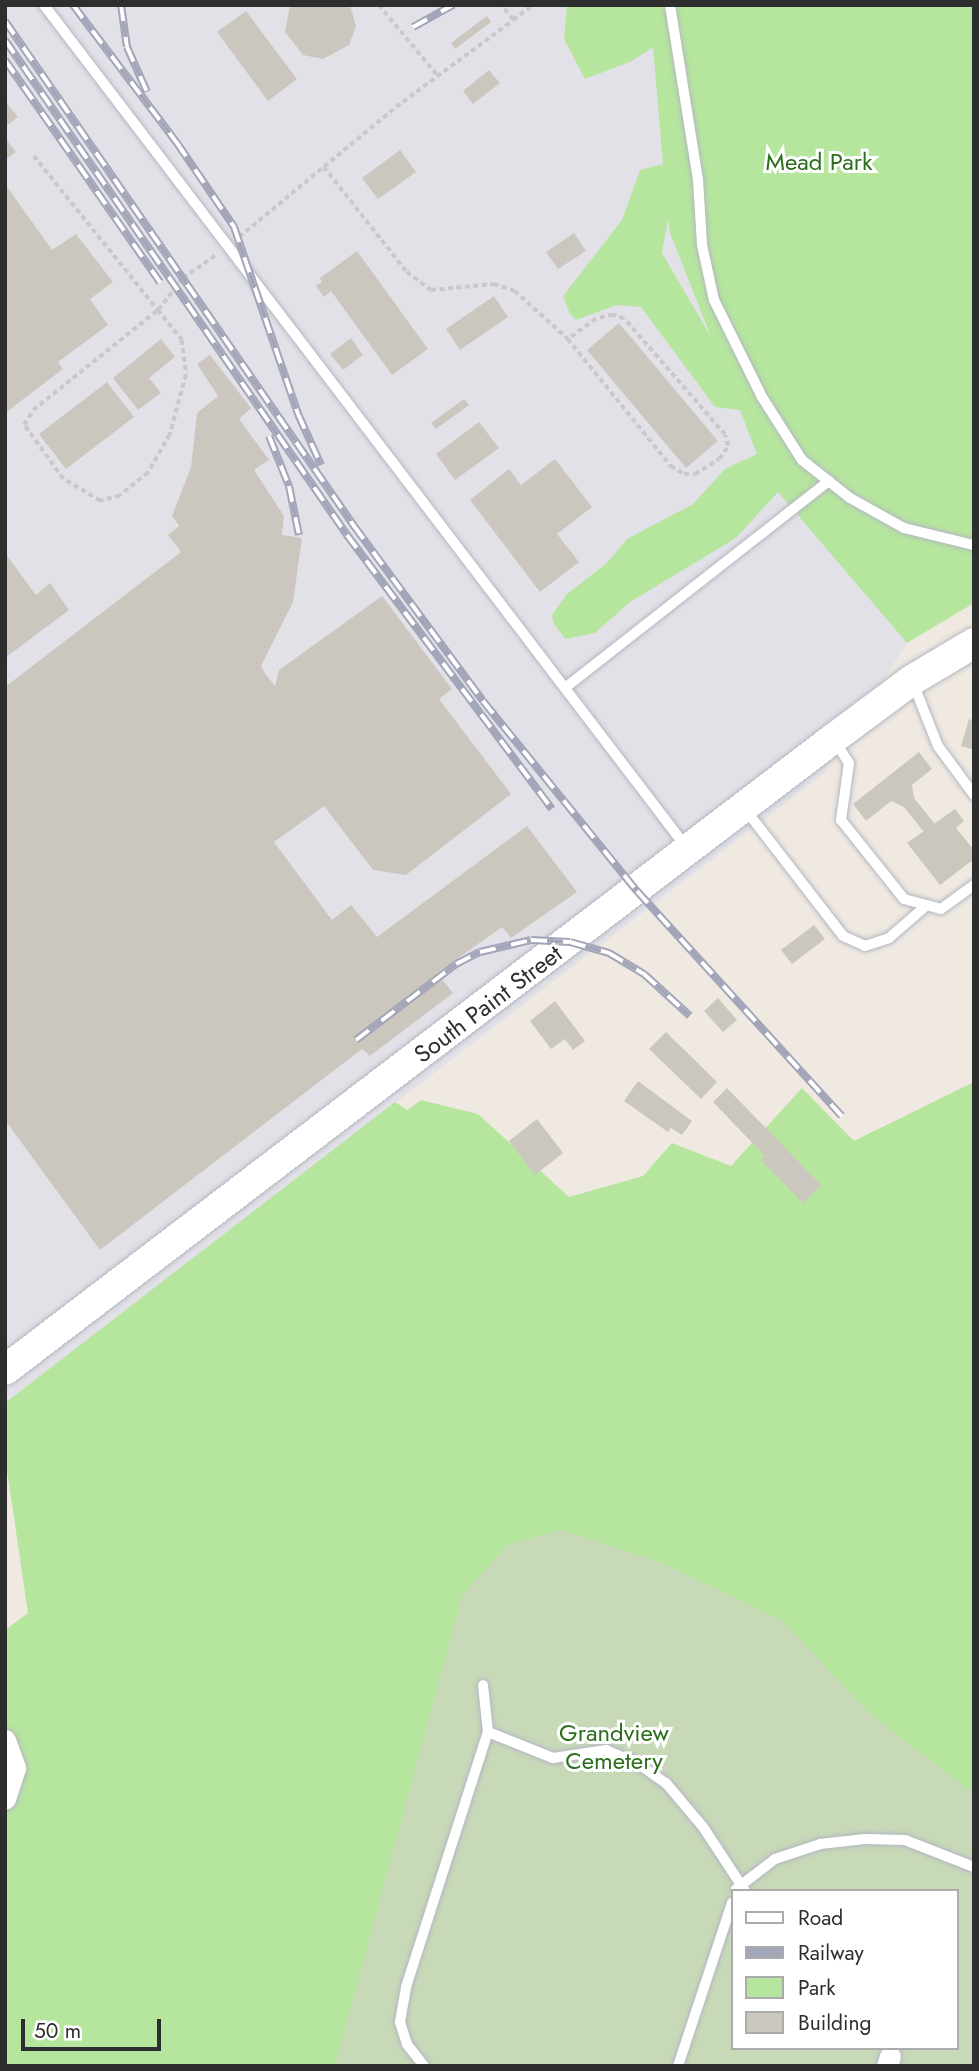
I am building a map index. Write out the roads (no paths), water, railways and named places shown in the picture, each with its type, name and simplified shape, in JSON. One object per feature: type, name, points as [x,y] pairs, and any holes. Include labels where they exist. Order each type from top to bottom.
[{"type":"main road","name":"South Paint Street","points":[[5,1370],[834,738],[912,680],[974,643]]},
{"type":"street","points":[[5,1740],[15,1768],[5,1798]]},
{"type":"lane","points":[[44,5],[689,850]]},
{"type":"lane","points":[[670,5],[698,179],[702,245],[715,300],[762,397],[802,460],[829,481],[904,528],[974,545]]},
{"type":"lane","points":[[566,687],[829,481]]},
{"type":"lane","points":[[912,680],[938,746],[974,795]]},
{"type":"lane","points":[[834,738],[849,763],[841,820],[904,900],[941,909],[974,886]]},
{"type":"lane","points":[[744,808],[843,936],[865,946],[889,938],[927,905]]},
{"type":"lane","points":[[424,2066],[407,2044],[400,2022],[406,1987],[488,1732],[483,1685]]},
{"type":"lane","points":[[488,1732],[553,1758],[607,1751],[637,1763],[666,1783],[688,1809],[740,1889],[775,1859],[820,1844],[865,1839],[905,1840],[974,1867]]},
{"type":"lane","points":[[678,2066],[730,1909]]},
{"type":"railway","points":[[73,5],[177,143],[234,227],[298,414],[321,465]]},
{"type":"railway","points":[[121,5],[127,47],[147,92]]},
{"type":"railway","points":[[413,27],[453,5]]},
{"type":"railway","points":[[5,21],[354,526],[483,701],[637,891],[842,1116]]},
{"type":"railway","points":[[5,40],[347,535],[552,809]]},
{"type":"railway","points":[[5,60],[160,282]]},
{"type":"railway","points":[[269,436],[289,486],[299,535]]},
{"type":"railway","points":[[356,1040],[456,964],[480,952],[531,940],[570,942],[609,953],[644,974],[690,1016]]},
{"type":"park label","name":"Mead Park","points":[[819,162]]},
{"type":"park label","name":"Grandview Cemetery","points":[[614,1747]]}]
